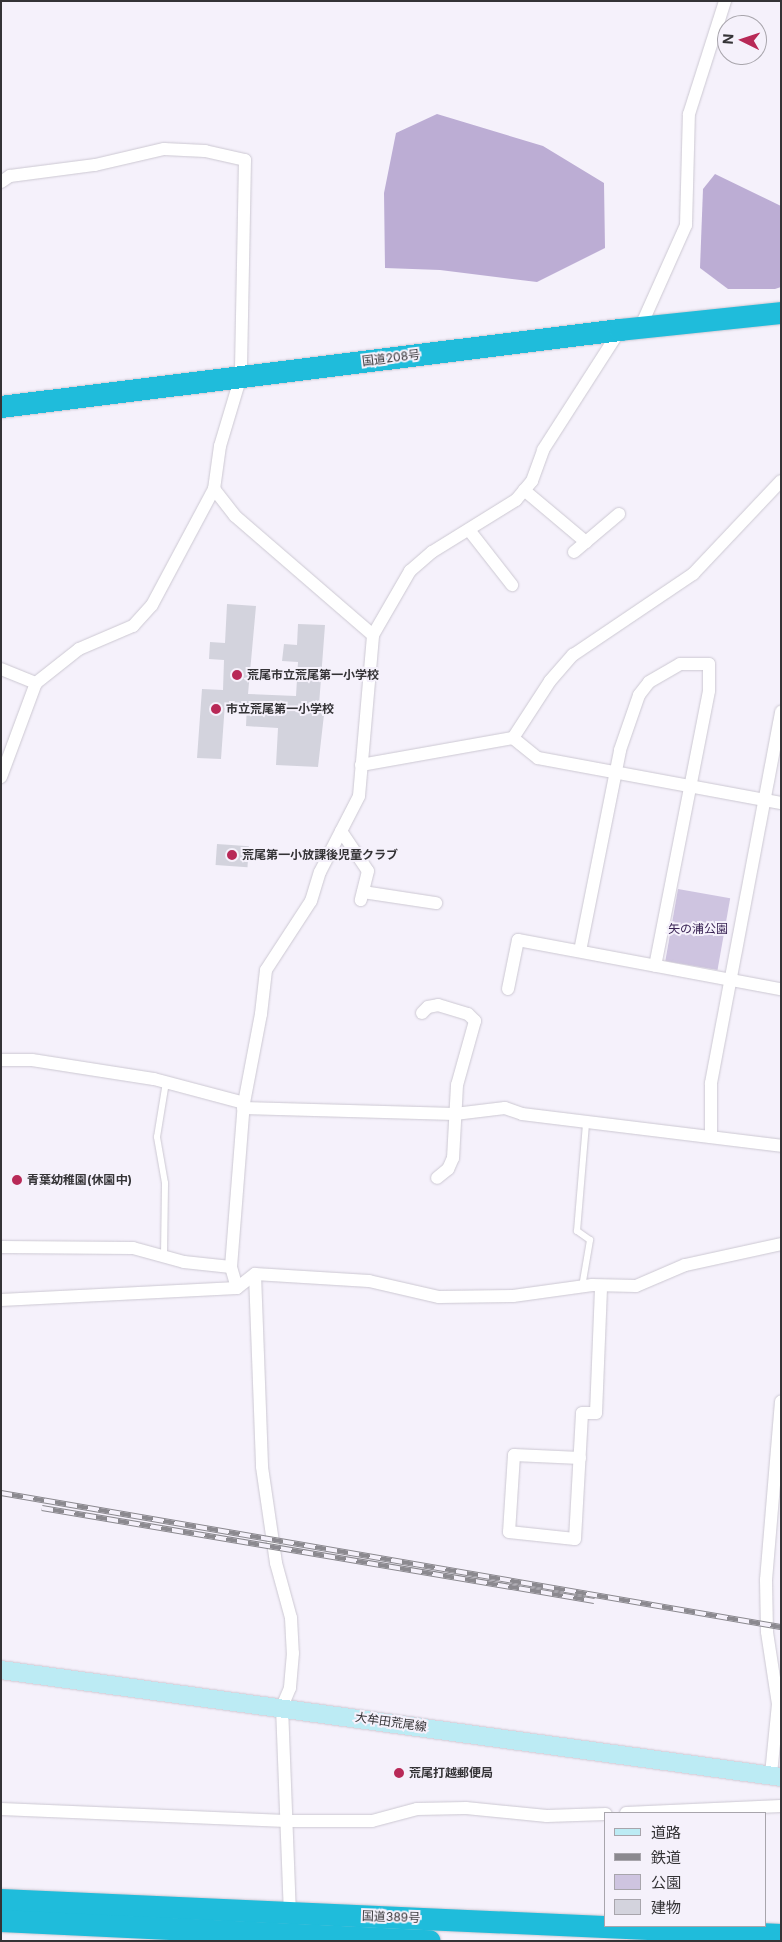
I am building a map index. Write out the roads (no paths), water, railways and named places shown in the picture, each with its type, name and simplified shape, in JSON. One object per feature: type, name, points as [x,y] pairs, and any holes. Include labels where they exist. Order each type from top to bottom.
[{"type":"highway","name":"国道208号","points":[[1,407],[630,329],[781,313]]},
{"type":"highway","name":"国道389号","points":[[1,1900],[288,1929],[430,1941]]},
{"type":"highway","name":"国道389号","points":[[1,1921],[288,1929],[781,1935]]},
{"type":"main road","name":"大牟田荒尾線","points":[[1,1670],[776,1775]]},
{"type":"street","points":[[238,1288],[231,1267],[244,1105],[261,1014],[266,970],[311,901],[320,872],[359,796],[373,635],[410,571],[432,552],[516,500],[532,481],[543,450],[630,329],[686,225],[689,114],[725,1]]},
{"type":"street","points":[[1,182],[10,176],[95,165],[164,149],[205,151],[245,160],[241,376],[220,446],[214,490],[152,605],[133,626],[78,649],[36,683],[1,777]]},
{"type":"street","points":[[362,765],[513,738],[550,681],[573,656],[693,574],[780,484]]},
{"type":"street","points":[[214,490],[235,516],[373,635]]},
{"type":"street","points":[[524,490],[586,542]]},
{"type":"street","points":[[574,552],[619,514]]},
{"type":"street","points":[[470,530],[512,585]]},
{"type":"street","points":[[580,951],[616,771],[639,695],[649,682],[680,664],[708,664],[708,691],[655,966]]},
{"type":"street","points":[[1,669],[36,683]]},
{"type":"street","points":[[711,1137],[711,1084],[781,712]]},
{"type":"street","points":[[513,738],[538,758],[781,802]]},
{"type":"street","points":[[341,831],[368,871],[362,896],[436,903]]},
{"type":"street","points":[[508,989],[518,940],[781,989]]},
{"type":"street","points":[[422,1013],[428,1007],[438,1005],[468,1014],[475,1021],[457,1085],[454,1158],[448,1169],[437,1178]]},
{"type":"street","points":[[1,1060],[32,1060],[166,1082],[244,1105],[455,1114],[505,1108],[522,1114],[586,1123],[781,1146]]},
{"type":"street","points":[[1,1300],[238,1288],[255,1274],[369,1281],[439,1297],[513,1296],[582,1287],[636,1286],[685,1265],[781,1244]]},
{"type":"street","points":[[1,1247],[100,1246],[133,1248],[164,1256],[231,1267]]},
{"type":"street","points":[[255,1274],[262,1467],[276,1563],[291,1618],[293,1653],[290,1688],[282,1707],[288,1929]]},
{"type":"street","points":[[580,1458],[514,1456],[509,1532],[575,1539],[580,1458],[582,1413],[596,1413],[601,1286]]},
{"type":"street","points":[[776,1775],[778,1704],[767,1632],[766,1580],[781,1402]]},
{"type":"street","points":[[690,1812],[755,1811],[781,1806]]},
{"type":"street","points":[[1,1809],[286,1821],[372,1822],[417,1809],[466,1808],[547,1816],[604,1814]]},
{"type":"lane","points":[[164,1256],[165,1183],[157,1137],[166,1082]]},
{"type":"lane","points":[[582,1287],[590,1240],[577,1231],[586,1123]]},
{"type":"railway","points":[[1,1493],[781,1627]]},
{"type":"railway","points":[[42,1508],[594,1601]]},
{"type":"place","name":"荒尾市立荒尾第一小学校","points":[[237,675]]},
{"type":"place","name":"市立荒尾第一小学校","points":[[216,709]]},
{"type":"place","name":"荒尾第一小放課後児童クラブ","points":[[232,855]]},
{"type":"place","name":"青葉幼稚園(休園中)","points":[[17,1180]]},
{"type":"place","name":"荒尾打越郵便局","points":[[399,1773]]},
{"type":"park label","name":"矢の浦公園","points":[[698,929]]}]
